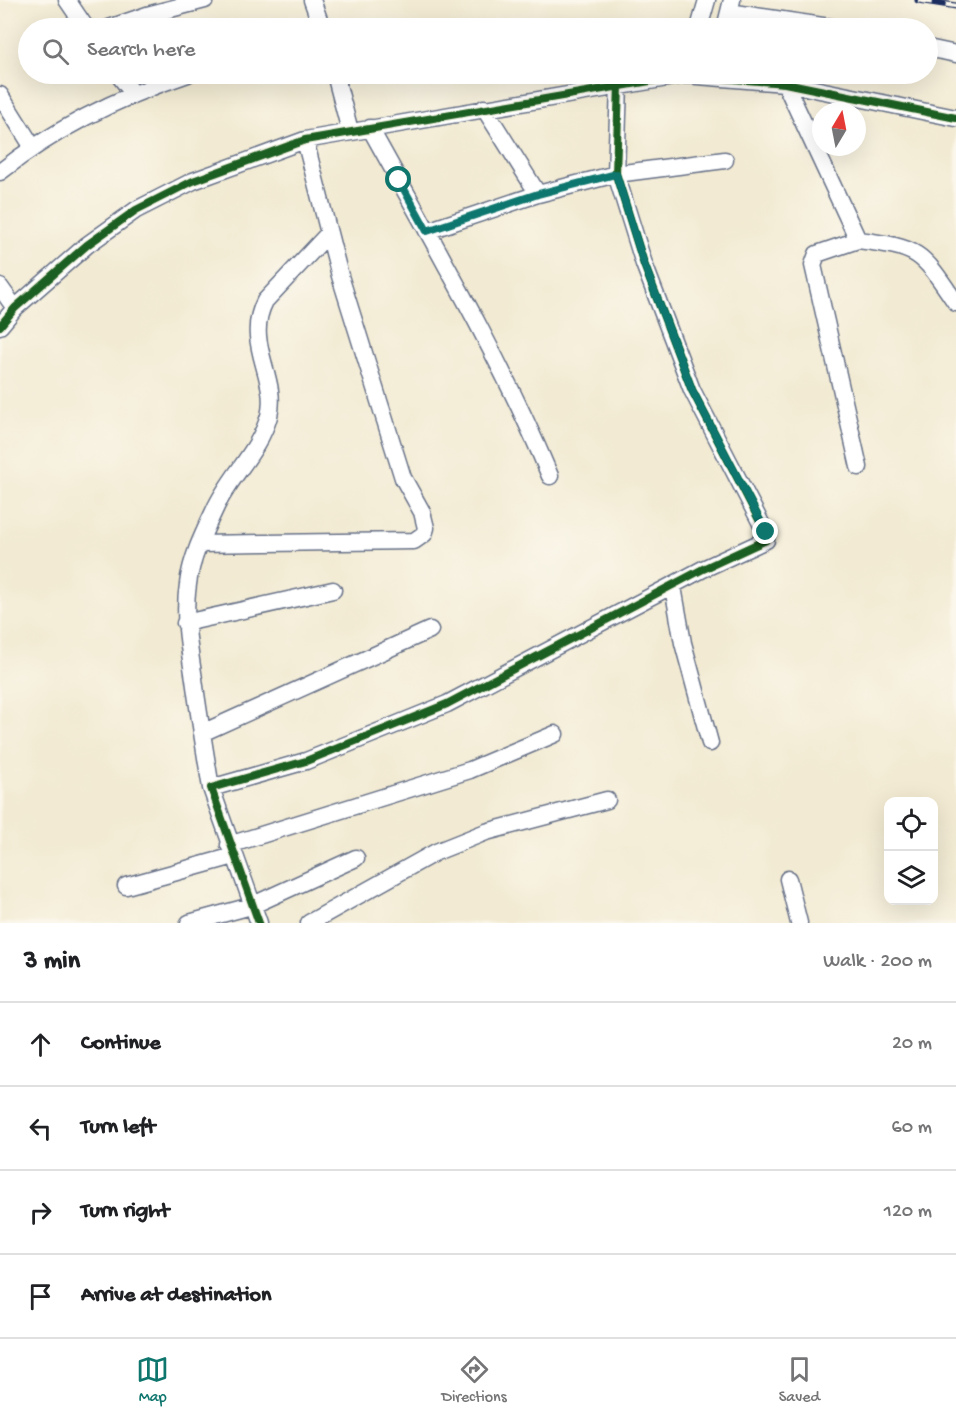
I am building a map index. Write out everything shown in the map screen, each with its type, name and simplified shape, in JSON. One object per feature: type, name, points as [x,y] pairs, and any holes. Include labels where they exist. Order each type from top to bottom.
[{"type":"street","points":[[67,0],[79,18]]},
{"type":"street","points":[[138,18],[205,0]]},
{"type":"street","points":[[312,0],[318,18]]},
{"type":"street","points":[[702,18],[707,0]]},
{"type":"street","points":[[729,14],[760,18]]},
{"type":"street","points":[[938,50],[956,54]]},
{"type":"street","points":[[126,84],[133,93]]},
{"type":"street","points":[[0,172],[32,146],[107,104],[159,84]]},
{"type":"street","points":[[338,84],[350,131]]},
{"type":"street","points":[[0,326],[15,308],[87,245],[136,210],[193,181],[305,140],[625,84]]},
{"type":"street","points":[[785,84],[858,240]]},
{"type":"street","points":[[790,84],[956,118]]},
{"type":"street","points":[[211,788],[306,761],[447,704],[674,587],[703,569],[763,543],[766,532],[692,390],[644,264],[616,174],[619,85]]},
{"type":"street","points":[[0,95],[32,146]]},
{"type":"street","points":[[484,108],[538,194]]},
{"type":"street","points":[[370,128],[526,420],[550,476]]},
{"type":"street","points":[[199,544],[414,541],[424,534],[426,528],[422,512],[403,478],[328,234],[305,140]]},
{"type":"street","points":[[427,231],[538,194],[616,174],[725,160]]},
{"type":"street","points":[[259,923],[251,906],[211,788],[185,623],[188,582],[199,544],[217,504],[261,438],[269,415],[270,397],[258,343],[260,312],[265,301],[328,234]]},
{"type":"street","points":[[859,467],[813,265],[817,255],[858,240],[911,250],[929,262],[956,303]]},
{"type":"street","points":[[0,287],[15,308]]},
{"type":"street","points":[[674,587],[683,644],[710,743]]},
{"type":"street","points":[[185,623],[333,590]]},
{"type":"street","points":[[202,733],[430,630]]},
{"type":"street","points":[[126,886],[470,770],[555,735]]},
{"type":"street","points":[[309,923],[436,852],[495,830],[607,800]]},
{"type":"street","points":[[189,923],[251,906],[356,858]]},
{"type":"street","points":[[788,879],[799,923]]},
{"type":"railway","points":[[918,0],[956,6]]},
{"type":"cycle path","points":[[0,326],[15,308],[87,245],[136,210],[193,181],[305,140],[632,84]]},
{"type":"cycle path","points":[[790,84],[956,118]]},
{"type":"cycle path","points":[[259,923],[211,788],[306,761],[447,704],[703,569],[766,540],[766,533],[692,390],[644,264],[616,174],[619,85]]},
{"type":"route","points":[[399,180],[427,231],[456,219],[538,194],[616,174],[644,264],[692,390],[766,532]]}]
